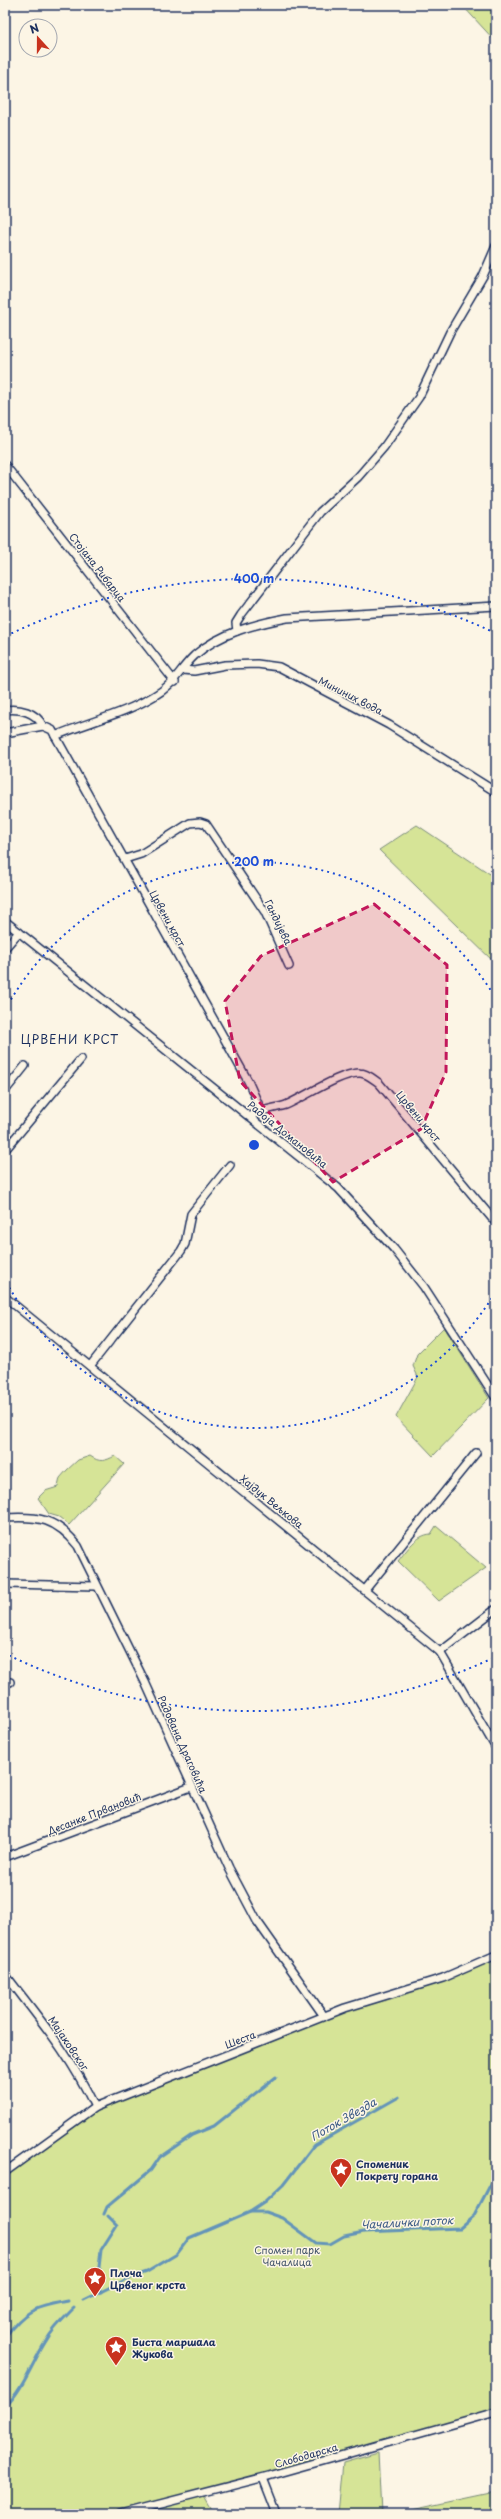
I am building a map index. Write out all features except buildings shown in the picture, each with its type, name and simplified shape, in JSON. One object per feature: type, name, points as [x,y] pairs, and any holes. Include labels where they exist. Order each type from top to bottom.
[{"type":"street","points":[[237,632],[236,623],[284,556],[320,512],[363,471],[419,397],[450,332],[483,276],[496,246]]},
{"type":"street","name":"Стојана Рибарца","points":[[5,465],[175,682]]},
{"type":"street","points":[[5,733],[43,726],[52,730],[55,736],[135,706],[155,696],[175,682],[194,656],[218,639],[254,625],[287,618],[496,606]]},
{"type":"street","name":"Мининих вода","points":[[183,670],[194,671],[225,664],[256,664],[279,668],[389,725],[496,792]]},
{"type":"street","points":[[5,710],[18,709],[31,714],[40,721],[43,726]]},
{"type":"street","name":"Црвени крст","points":[[55,736],[125,859],[154,915],[252,1086],[261,1110]]},
{"type":"street","name":"Гандијева","points":[[125,859],[141,854],[190,823],[200,822],[206,824],[265,912],[289,966]]},
{"type":"street","name":"Радоја Домановића","points":[[5,921],[251,1116],[338,1188],[394,1249],[424,1287],[496,1398]]},
{"type":"street","points":[[5,948],[19,932]]},
{"type":"street","points":[[5,1150],[80,1059]]},
{"type":"street","points":[[5,1091],[25,1066]]},
{"type":"street","name":"Црвени крст","points":[[251,1116],[261,1110],[284,1105],[338,1078],[359,1073],[365,1074],[379,1083],[496,1223]]},
{"type":"street","points":[[90,1366],[182,1251],[185,1244],[191,1214],[230,1164]]},
{"type":"street","name":"Хајдук Вељкова","points":[[5,1297],[440,1652],[496,1748]]},
{"type":"street","points":[[365,1590],[476,1453]]},
{"type":"street","name":"Радована Драговића","points":[[5,1518],[33,1516],[43,1518],[64,1531],[83,1555],[96,1586],[145,1682],[190,1787],[228,1868],[258,1921],[324,2016]]},
{"type":"street","points":[[5,1584],[96,1586]]},
{"type":"street","points":[[440,1652],[496,1609]]},
{"type":"street","name":"Десанке Првановић","points":[[5,1857],[190,1787]]},
{"type":"street","name":"Шеста","points":[[5,2172],[95,2107],[324,2016],[443,1978],[496,1955]]},
{"type":"street","name":"Мајаковског","points":[[5,1974],[53,2034],[85,2086],[95,2107]]},
{"type":"street","name":"Слободарска","points":[[121,2514],[262,2478],[496,2412]]},
{"type":"street","points":[[262,2478],[277,2514]]},
{"type":"highlighted area","points":[[374,904],[447,965],[446,1072],[421,1129],[333,1182],[240,1081],[225,1001],[261,956]]},
{"type":"green space","points":[[462,5],[496,5],[496,42]]},
{"type":"green space","points":[[417,825],[496,878],[496,964],[379,850]]},
{"type":"green space","points":[[444,1327],[489,1398],[433,1456],[396,1417],[418,1377],[413,1366],[417,1354]]},
{"type":"green space","points":[[90,1456],[97,1460],[102,1460],[115,1456],[124,1464],[69,1525],[59,1517],[49,1514],[38,1498],[45,1491],[58,1487],[60,1478],[78,1460]]},
{"type":"green space","points":[[436,1526],[486,1568],[439,1601],[398,1561],[416,1540],[431,1534]]},
{"type":"green space","name":"Спомен парк Чачалица","points":[[496,1955],[496,2412],[202,2493],[214,2514],[157,2514],[154,2506],[121,2514],[5,2514],[5,2172],[95,2107],[324,2016],[443,1978]]},
{"type":"green space","points":[[378,2452],[381,2514],[338,2514],[343,2462]]},
{"type":"green space","points":[[496,2492],[496,2514],[393,2514]]},
{"type":"waterway","points":[[104,2214],[107,2207],[151,2170],[160,2157],[192,2135],[214,2126],[276,2077]]},
{"type":"waterway","name":"Поток Звезда","points":[[250,2212],[265,2202],[283,2185],[314,2145],[399,2097]]},
{"type":"waterway","name":"Чачалички поток","points":[[84,2300],[127,2279],[147,2272],[177,2254],[189,2238],[250,2212],[265,2212],[282,2218],[316,2243],[330,2244],[344,2236],[364,2232],[460,2228],[474,2216],[496,2174]]},
{"type":"waterway","points":[[101,2292],[97,2284],[101,2250],[117,2225],[108,2216]]},
{"type":"waterway","name":"Чачалички поток","points":[[5,2337],[25,2315],[39,2308],[68,2301]]},
{"type":"waterway","points":[[5,2407],[23,2384],[41,2349],[52,2332],[74,2308]]},
{"type":"place","name":"Споменик Покрету горана","points":[[341,2188]]},
{"type":"place","name":"Плоча Црвеног крста","points":[[95,2298]]},
{"type":"place","name":"Биста маршала Жукова","points":[[116,2366]]},
{"type":"district","name":"ЦРВЕНИ КРСТ","points":[[70,1039]]}]
